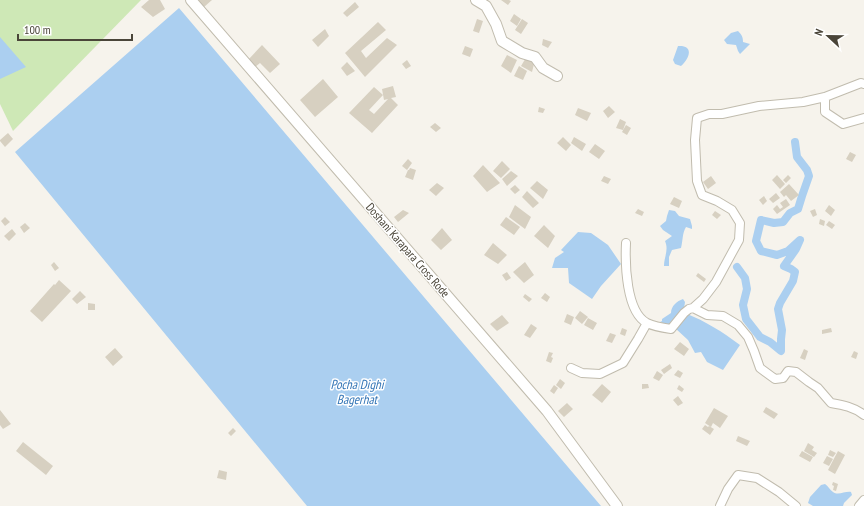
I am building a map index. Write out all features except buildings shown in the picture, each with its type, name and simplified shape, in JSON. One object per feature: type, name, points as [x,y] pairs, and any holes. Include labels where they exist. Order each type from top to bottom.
[{"type":"street","name":"Doshani Karapara Cross Rode","points":[[192,0],[547,411],[617,506]]},
{"type":"street","points":[[476,0],[486,6],[496,24],[502,41],[522,53],[535,57],[543,68],[557,76]]},
{"type":"street","points":[[626,243],[628,284],[630,297],[637,315],[647,323],[671,329],[684,313],[703,299],[716,282],[739,240],[740,223],[732,210],[718,201],[702,195],[697,181],[694,140],[697,118],[709,114],[722,114],[758,106],[804,102],[825,98],[861,83],[864,84]]},
{"type":"street","points":[[825,98],[825,112],[843,124],[864,118]]},
{"type":"street","points":[[692,308],[707,315],[723,316],[738,325],[748,337],[760,368],[775,379],[783,378],[788,371],[796,372],[818,388],[831,404],[847,406],[864,415]]},
{"type":"street","points":[[571,368],[582,373],[600,374],[623,363],[647,323]]},
{"type":"street","points":[[720,506],[728,489],[738,475],[757,478],[779,492],[796,506]]},
{"type":"street","points":[[859,506],[864,500]]},
{"type":"green space","points":[[0,0],[141,0],[13,131],[0,104]]},
{"type":"water","name":"Pocha Dighi Bagerhat","points":[[179,8],[601,506],[307,506],[15,152]]},
{"type":"water","points":[[738,31],[742,36],[743,42],[750,44],[740,54],[736,45],[727,44],[724,40],[731,33]]},
{"type":"water","points":[[0,37],[26,67],[0,79]]},
{"type":"water","points":[[678,46],[683,46],[689,53],[687,59],[681,66],[675,64],[673,60]]},
{"type":"water","points":[[669,210],[675,211],[679,216],[690,219],[692,229],[686,227],[681,248],[672,250],[669,257],[669,266],[664,266],[666,250],[665,241],[672,236],[660,226],[666,221]]},
{"type":"water","points":[[578,232],[591,233],[608,245],[621,264],[601,286],[592,299],[569,283],[568,268],[552,268],[555,258],[564,252],[561,250]]},
{"type":"water","points":[[683,299],[685,305],[683,309],[669,326],[660,322],[671,313],[675,304]]},
{"type":"water","points":[[685,313],[714,327],[740,345],[723,370],[707,362],[701,352],[695,353],[688,340],[675,328]]},
{"type":"water","points":[[825,484],[835,493],[851,492],[852,495],[843,506],[813,506],[808,503],[810,497],[821,485]]},
{"type":"waterway","points":[[737,267],[745,278],[747,289],[743,305],[746,319],[760,337],[770,342],[781,351],[782,330],[778,309],[793,281],[795,272],[784,266],[796,249],[800,240],[788,251],[777,255],[761,251],[756,241],[761,220],[774,223],[783,222],[790,213],[798,209],[809,176],[807,170],[797,157],[795,142]]}]
